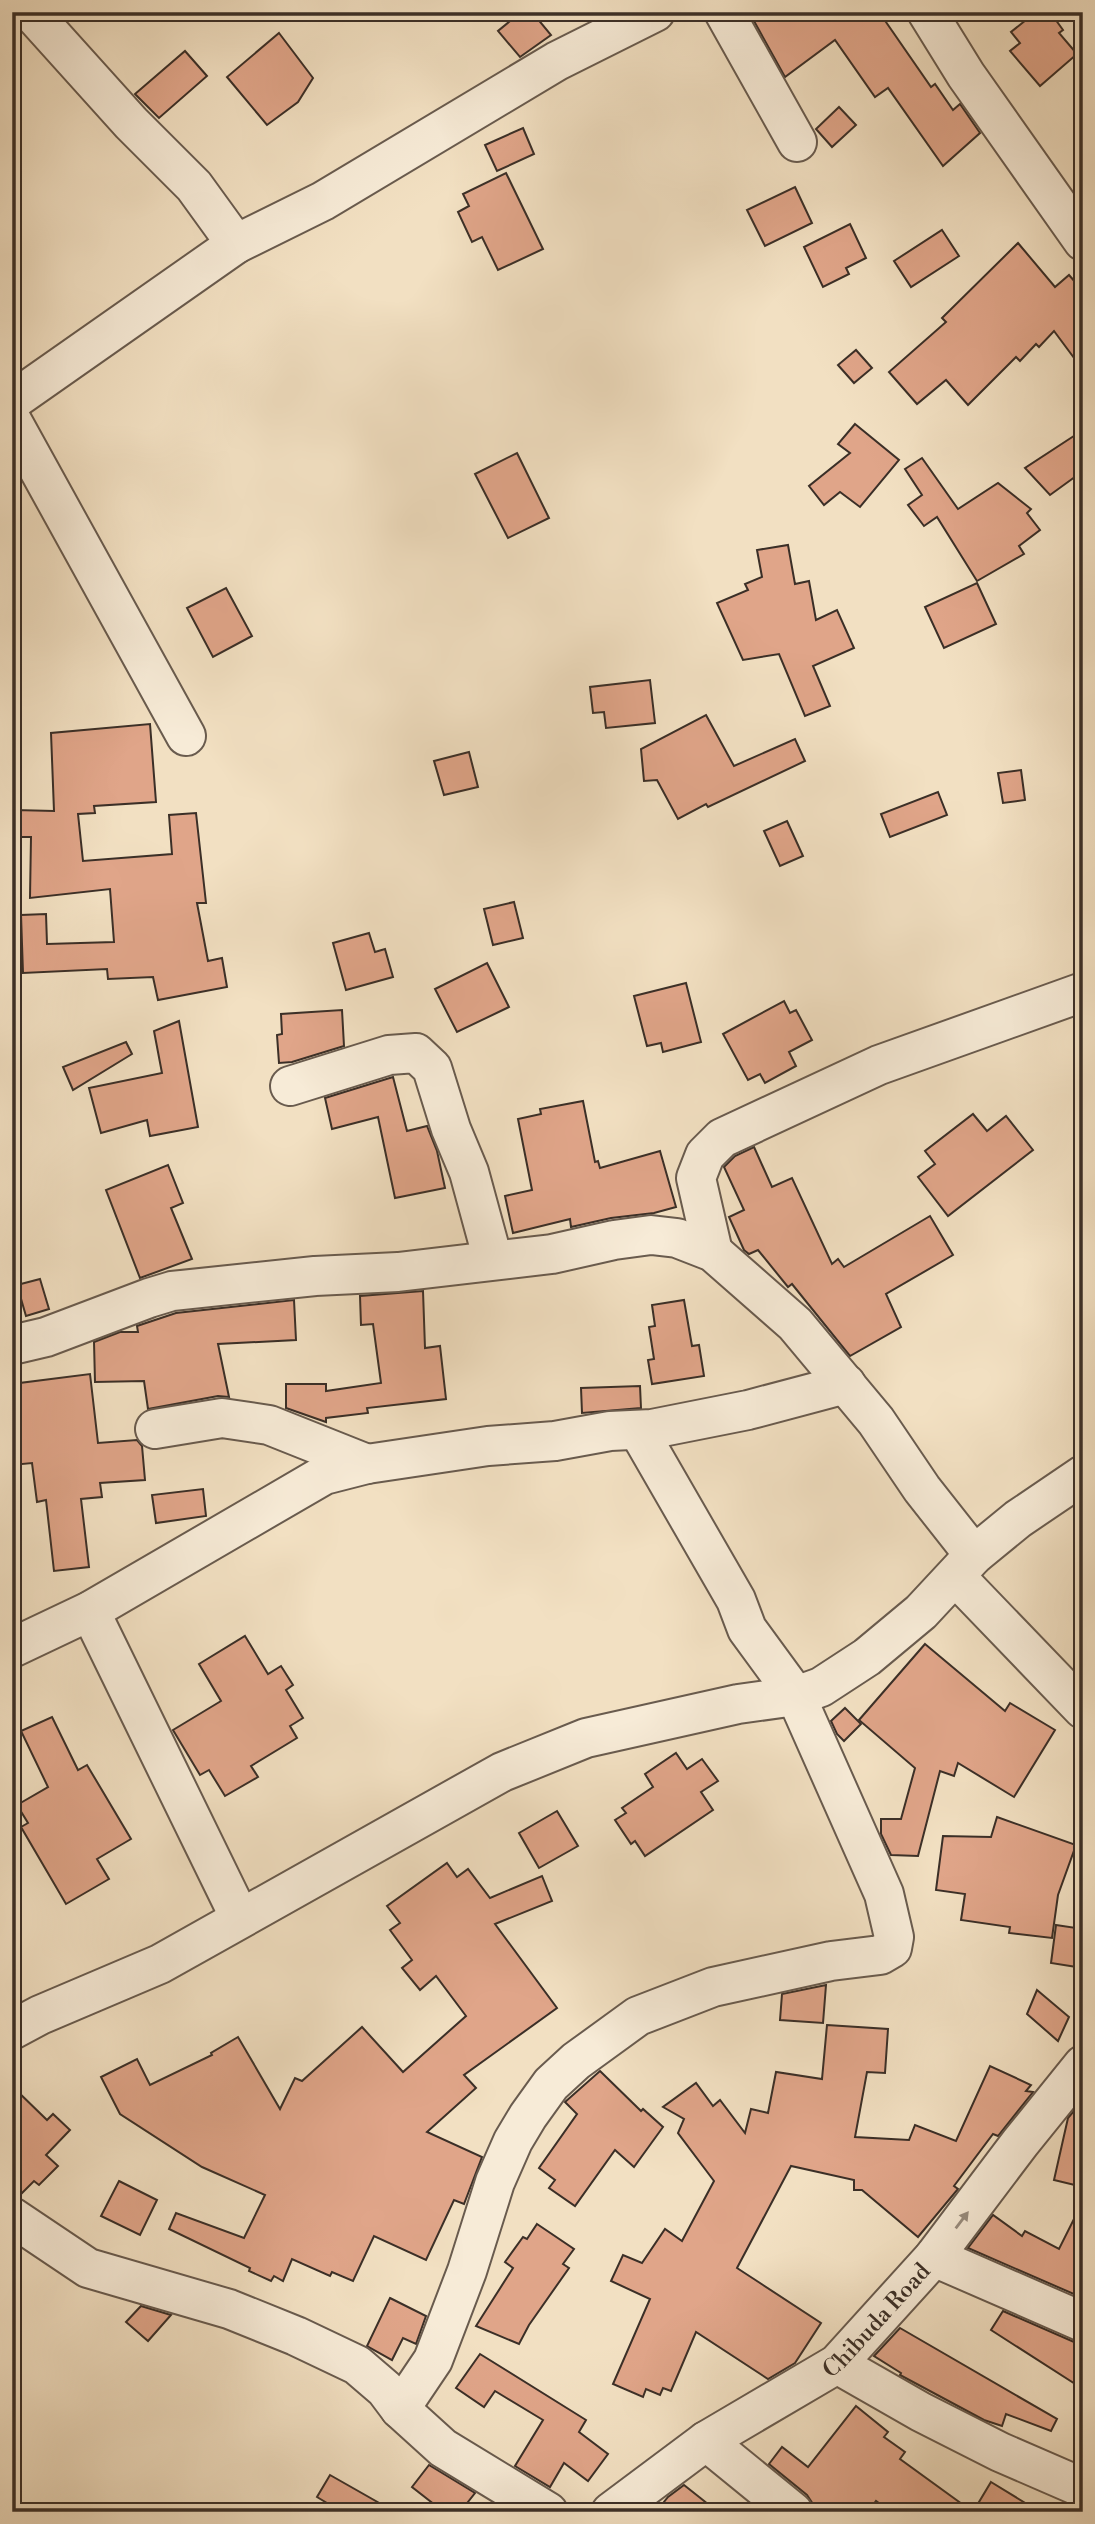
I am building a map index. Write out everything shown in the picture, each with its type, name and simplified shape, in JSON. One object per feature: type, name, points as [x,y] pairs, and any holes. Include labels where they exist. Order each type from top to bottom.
[{"type":"street","points":[[31,12],[131,123],[194,186],[236,244]]},
{"type":"street","points":[[12,401],[236,244],[323,201],[556,61],[655,12]]},
{"type":"street","points":[[724,12],[797,142]]},
{"type":"street","points":[[927,12],[966,75],[1083,241]]},
{"type":"street","points":[[12,421],[186,736]]},
{"type":"street","points":[[713,1252],[696,1178],[705,1155],[722,1138],[879,1065],[1083,992]]},
{"type":"street","points":[[290,1086],[389,1055],[416,1053],[432,1068],[451,1129],[469,1172],[493,1260]]},
{"type":"street","points":[[12,1345],[46,1337],[172,1291],[303,1277],[398,1272],[552,1254],[651,1235],[677,1238],[713,1252],[795,1324],[876,1421],[922,1489],[965,1566],[1083,1709]]},
{"type":"street","points":[[12,1648],[90,1611],[324,1475],[367,1464],[488,1446],[555,1441],[591,1434],[638,1430],[748,1410],[846,1384]]},
{"type":"street","points":[[155,1429],[222,1418],[269,1425],[367,1464]]},
{"type":"street","points":[[400,2409],[433,2360],[467,2271],[495,2182],[513,2141],[527,2116],[551,2084],[576,2061],[639,2016],[676,2001],[713,1987],[831,1961],[880,1955],[892,1948],[894,1937],[884,1894],[796,1696],[747,1629],[736,1600],[638,1430]]},
{"type":"street","points":[[14,2024],[160,1964],[502,1772],[586,1738],[738,1704],[796,1696],[821,1687],[867,1657],[921,1612],[965,1566],[1018,1519],[1083,1475]]},
{"type":"street","points":[[90,1611],[240,1918]]},
{"type":"street","name":"Chibuda Road","points":[[611,2512],[706,2441],[837,2364],[934,2257],[1083,2065]]},
{"type":"street","points":[[12,2217],[88,2268],[229,2309],[296,2336],[357,2365],[385,2389],[400,2409],[443,2448],[548,2512]]},
{"type":"street","points":[[934,2257],[1083,2322]]},
{"type":"street","points":[[837,2364],[921,2412],[1000,2452],[1083,2488]]},
{"type":"street","points":[[706,2441],[793,2512]]},
{"type":"building","points":[[521,12],[532,12],[551,35],[520,57],[498,31]]},
{"type":"building","points":[[749,12],[879,12],[931,87],[935,84],[953,110],[960,104],[980,133],[943,166],[888,88],[875,97],[835,40],[785,77]]},
{"type":"building","points":[[1036,12],[1050,12],[1063,30],[1059,33],[1077,54],[1040,86],[1010,51],[1020,43],[1011,32]]},
{"type":"building","points":[[279,33],[313,78],[298,102],[267,125],[227,77]]},
{"type":"building","points":[[185,51],[207,76],[159,118],[135,94]]},
{"type":"building","points":[[839,107],[856,125],[832,147],[816,129]]},
{"type":"building","points":[[523,128],[534,154],[497,171],[485,145]]},
{"type":"building","points":[[506,173],[543,249],[498,270],[482,237],[472,242],[458,212],[469,206],[463,194]]},
{"type":"building","points":[[795,187],[812,223],[765,246],[747,210]]},
{"type":"building","points":[[850,224],[866,258],[846,268],[849,274],[823,287],[804,247]]},
{"type":"building","points":[[942,230],[959,256],[911,287],[894,261]]},
{"type":"building","points":[[1018,243],[1055,287],[1069,275],[1083,291],[1083,370],[1054,331],[1039,347],[1036,344],[1020,361],[1016,357],[968,405],[946,380],[917,404],[889,372],[946,322],[942,318]]},
{"type":"building","points":[[856,350],[872,368],[854,383],[838,365]]},
{"type":"building","points":[[855,424],[899,460],[860,507],[840,492],[824,505],[809,486],[850,453],[838,444]]},
{"type":"building","points":[[1083,430],[1083,471],[1050,495],[1025,468]]},
{"type":"building","points":[[517,453],[549,518],[508,538],[475,474]]},
{"type":"building","points":[[922,458],[958,509],[998,483],[1031,509],[1027,513],[1040,530],[1019,546],[1024,554],[977,581],[937,517],[924,526],[908,505],[922,495],[905,469]]},
{"type":"building","points":[[788,545],[795,584],[809,581],[816,620],[837,610],[854,648],[813,666],[830,706],[805,716],[779,654],[743,660],[717,603],[748,590],[745,584],[762,577],[757,550]]},
{"type":"building","points":[[977,583],[996,624],[944,648],[925,607]]},
{"type":"building","points":[[226,588],[252,636],[213,657],[187,608]]},
{"type":"building","points":[[650,680],[655,723],[606,728],[604,712],[593,713],[590,687]]},
{"type":"building","points":[[706,715],[734,766],[795,739],[805,761],[678,819],[657,780],[644,781],[641,749]]},
{"type":"building","points":[[150,724],[156,802],[94,806],[95,813],[78,814],[83,861],[172,854],[169,815],[196,813],[206,903],[197,903],[208,961],[222,958],[227,987],[158,1000],[153,977],[108,979],[107,969],[23,973],[21,915],[46,914],[47,944],[114,942],[110,889],[30,898],[31,837],[14,837],[15,810],[54,811],[51,733]]},
{"type":"building","points":[[469,752],[478,787],[444,795],[434,761]]},
{"type":"building","points":[[1021,770],[1025,800],[1003,803],[998,773]]},
{"type":"building","points":[[938,792],[947,815],[890,837],[881,814]]},
{"type":"building","points":[[787,821],[803,856],[780,866],[764,831]]},
{"type":"building","points":[[514,902],[523,938],[493,945],[484,909]]},
{"type":"building","points":[[369,933],[375,952],[385,949],[393,977],[346,990],[333,943]]},
{"type":"building","points":[[487,963],[509,1007],[457,1032],[435,989]]},
{"type":"building","points":[[686,983],[701,1042],[663,1052],[661,1043],[647,1046],[634,996]]},
{"type":"building","points":[[784,1001],[790,1013],[796,1010],[812,1040],[789,1052],[796,1066],[765,1083],[760,1074],[748,1080],[723,1034]]},
{"type":"building","points":[[342,1010],[344,1046],[292,1062],[279,1063],[277,1035],[282,1034],[281,1014]]},
{"type":"building","points":[[179,1021],[198,1127],[150,1136],[147,1120],[101,1133],[89,1088],[162,1073],[154,1031]]},
{"type":"building","points":[[126,1042],[132,1054],[73,1090],[63,1067]]},
{"type":"building","points":[[393,1077],[407,1131],[427,1126],[437,1151],[445,1188],[395,1198],[378,1117],[332,1129],[325,1098]]},
{"type":"building","points":[[583,1101],[595,1162],[598,1161],[600,1168],[660,1151],[676,1207],[571,1227],[570,1219],[513,1233],[505,1196],[532,1190],[518,1119],[541,1114],[540,1109]]},
{"type":"building","points":[[973,1114],[987,1131],[1006,1116],[1033,1150],[948,1216],[918,1177],[935,1164],[925,1151]]},
{"type":"building","points":[[754,1147],[772,1187],[792,1178],[832,1264],[838,1259],[844,1267],[930,1216],[953,1255],[886,1294],[901,1327],[850,1356],[792,1284],[788,1287],[758,1250],[749,1254],[744,1250],[729,1217],[744,1210],[724,1167],[735,1156]]},
{"type":"building","points":[[168,1165],[183,1203],[171,1208],[192,1259],[140,1278],[106,1190]]},
{"type":"building","points":[[40,1279],[49,1309],[26,1316],[17,1285]]},
{"type":"building","points":[[423,1291],[425,1348],[440,1346],[446,1399],[367,1408],[368,1413],[326,1418],[326,1422],[286,1408],[286,1384],[326,1384],[326,1391],[381,1383],[373,1324],[361,1325],[360,1296]]},
{"type":"building","points":[[294,1300],[296,1340],[218,1344],[229,1397],[218,1396],[148,1409],[144,1381],[95,1382],[94,1342],[120,1332],[138,1332],[137,1326],[176,1313]]},
{"type":"building","points":[[684,1300],[692,1346],[699,1345],[704,1376],[652,1384],[648,1360],[654,1359],[649,1327],[655,1326],[652,1305]]},
{"type":"building","points":[[90,1374],[98,1443],[137,1440],[142,1446],[145,1480],[100,1483],[102,1497],[81,1499],[89,1567],[54,1571],[46,1500],[37,1502],[32,1463],[12,1465],[12,1384]]},
{"type":"building","points":[[640,1386],[641,1408],[582,1413],[581,1388]]},
{"type":"building","points":[[203,1489],[206,1516],[156,1523],[152,1495]]},
{"type":"building","points":[[245,1636],[268,1674],[281,1666],[293,1685],[286,1690],[303,1718],[290,1726],[297,1738],[251,1766],[258,1777],[225,1796],[209,1770],[200,1775],[173,1730],[221,1701],[199,1664]]},
{"type":"building","points":[[925,1644],[1005,1711],[1010,1703],[1055,1730],[1014,1797],[958,1763],[954,1776],[940,1771],[918,1856],[891,1855],[881,1834],[881,1819],[901,1819],[915,1768],[859,1720]]},
{"type":"building","points":[[845,1708],[861,1724],[844,1741],[831,1721]]},
{"type":"building","points":[[52,1717],[78,1770],[87,1765],[131,1839],[97,1859],[109,1879],[66,1904],[21,1827],[28,1823],[17,1805],[48,1787],[21,1731]]},
{"type":"building","points":[[676,1753],[687,1769],[702,1759],[718,1781],[701,1792],[713,1810],[645,1856],[635,1841],[631,1844],[615,1820],[626,1813],[622,1808],[653,1787],[645,1774]]},
{"type":"building","points":[[557,1811],[578,1846],[539,1868],[519,1833]]},
{"type":"building","points":[[997,1817],[1076,1845],[1058,1895],[1052,1938],[1009,1933],[1010,1927],[961,1920],[965,1894],[936,1890],[943,1836],[991,1837]]},
{"type":"building","points":[[447,1863],[457,1877],[468,1869],[490,1898],[542,1876],[552,1901],[495,1924],[557,2008],[464,2075],[476,2088],[427,2132],[482,2157],[464,2204],[454,2200],[426,2260],[374,2236],[353,2281],[332,2272],[330,2276],[292,2259],[283,2281],[274,2276],[271,2281],[169,2229],[176,2213],[244,2238],[265,2195],[202,2167],[120,2114],[101,2077],[137,2059],[150,2085],[212,2055],[211,2053],[238,2037],[280,2109],[295,2078],[302,2081],[362,2027],[403,2072],[466,2016],[436,1976],[420,1990],[402,1968],[412,1960],[390,1930],[400,1923],[387,1906]]},
{"type":"building","points":[[1056,1925],[1083,1929],[1083,1968],[1051,1963]]},
{"type":"building","points":[[826,1985],[823,2023],[780,2020],[782,1994]]},
{"type":"building","points":[[1037,1990],[1069,2017],[1058,2041],[1027,2014]]},
{"type":"building","points":[[827,2025],[888,2029],[885,2073],[867,2072],[855,2137],[909,2140],[915,2125],[956,2141],[990,2066],[1031,2085],[1026,2091],[1033,2092],[998,2136],[993,2134],[954,2186],[958,2189],[918,2237],[862,2190],[854,2190],[854,2180],[791,2166],[737,2268],[821,2323],[795,2363],[768,2379],[696,2332],[671,2391],[663,2388],[660,2395],[646,2389],[643,2397],[613,2384],[650,2299],[611,2281],[623,2255],[642,2263],[665,2229],[682,2241],[714,2181],[678,2133],[684,2119],[663,2107],[696,2083],[713,2106],[720,2100],[745,2133],[751,2109],[768,2113],[776,2072],[822,2079]]},
{"type":"building","points":[[600,2071],[641,2111],[643,2109],[663,2127],[634,2167],[615,2150],[575,2206],[549,2188],[555,2180],[539,2168],[577,2114],[565,2102]]},
{"type":"building","points":[[12,2086],[47,2120],[53,2114],[70,2130],[46,2155],[58,2166],[39,2185],[34,2181],[18,2197],[12,2195]]},
{"type":"building","points":[[1083,2100],[1083,2187],[1054,2180],[1068,2118]]},
{"type":"building","points":[[119,2181],[157,2200],[140,2235],[101,2216]]},
{"type":"building","points":[[1083,2201],[1083,2298],[968,2248],[993,2215],[1022,2236],[1025,2231],[1059,2249]]},
{"type":"building","points":[[537,2224],[574,2249],[563,2264],[569,2268],[519,2344],[476,2326],[513,2268],[505,2262],[523,2237],[527,2239]]},
{"type":"building","points":[[390,2298],[426,2316],[416,2344],[403,2338],[392,2360],[367,2346]]},
{"type":"building","points":[[141,2306],[171,2315],[148,2341],[126,2322]]},
{"type":"building","points":[[1003,2311],[1074,2342],[1083,2343],[1083,2389],[991,2330]]},
{"type":"building","points":[[900,2328],[1057,2419],[1051,2431],[1006,2414],[1002,2426],[984,2420],[900,2375],[901,2373],[874,2356]]},
{"type":"building","points":[[480,2354],[586,2420],[579,2432],[608,2454],[588,2481],[564,2463],[550,2487],[515,2466],[543,2420],[495,2391],[484,2407],[456,2388]]},
{"type":"building","points":[[856,2406],[888,2432],[884,2437],[905,2452],[900,2459],[973,2512],[891,2512],[876,2501],[868,2512],[814,2512],[813,2504],[807,2495],[769,2464],[782,2447],[808,2467]]},
{"type":"building","points":[[429,2465],[475,2493],[460,2512],[444,2512],[412,2487]]},
{"type":"building","points":[[330,2475],[395,2512],[342,2512],[317,2497]]},
{"type":"building","points":[[991,2482],[1040,2512],[973,2512]]},
{"type":"building","points":[[684,2485],[718,2512],[656,2512],[668,2497]]}]
